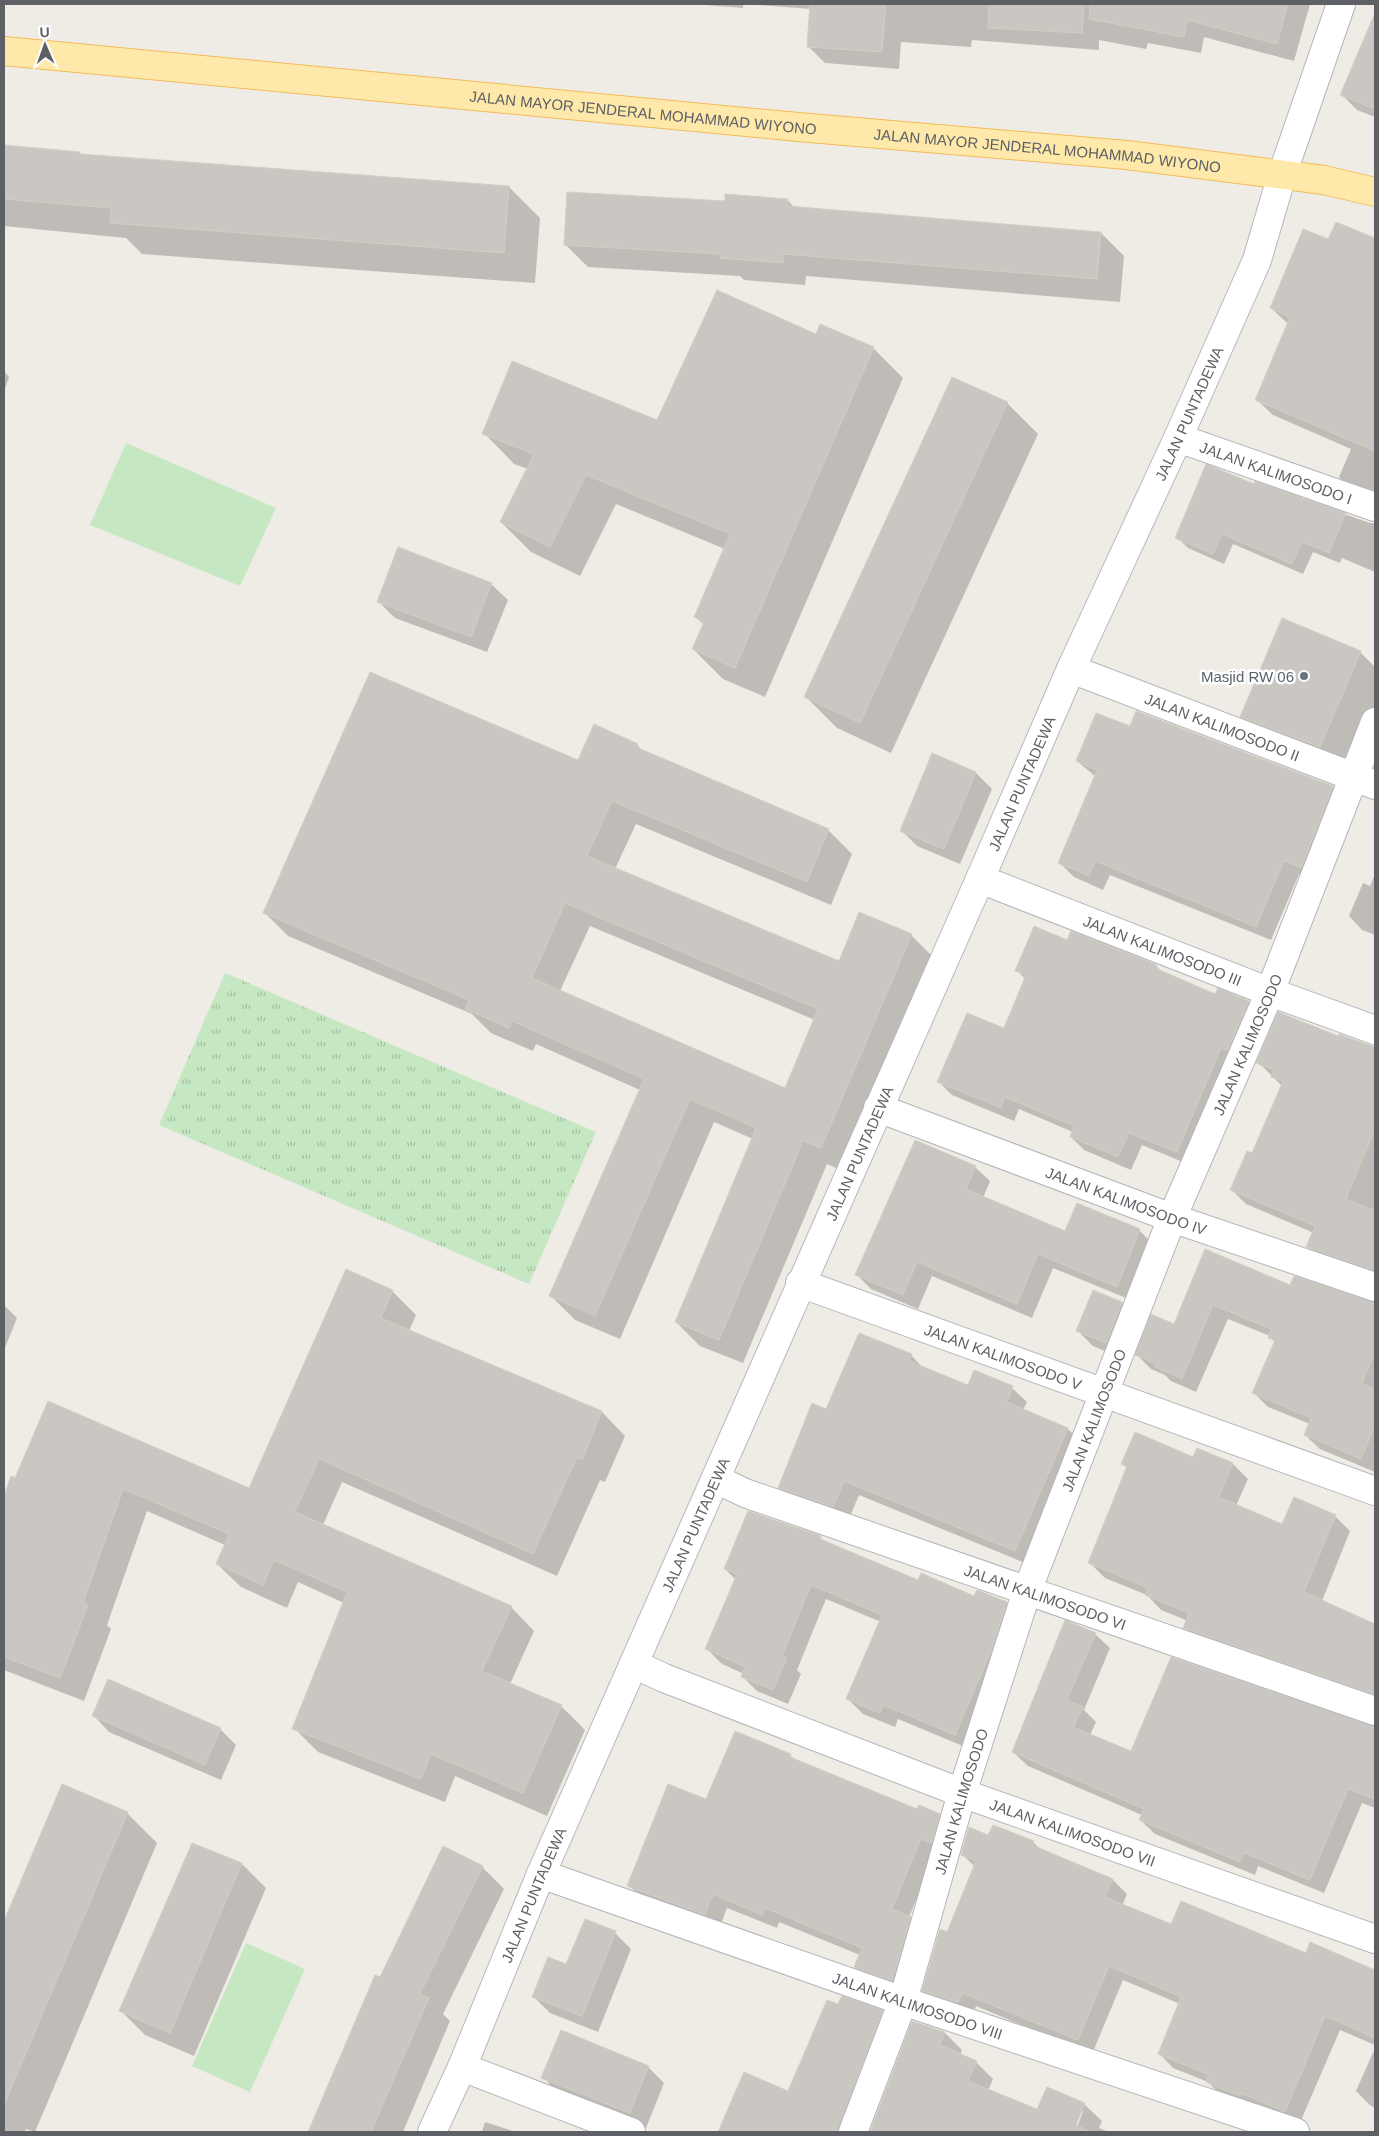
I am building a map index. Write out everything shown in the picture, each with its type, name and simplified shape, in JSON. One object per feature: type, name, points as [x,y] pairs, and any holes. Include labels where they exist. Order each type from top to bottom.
[{"type":"main road","name":"JALAN MAYOR JENDERAL MOHAMMAD WIYONO","points":[[4,51],[789,127],[1127,155],[1324,180],[1375,192]]},
{"type":"street","name":"JALAN PUNTADEWA","points":[[432,2132],[462,2067],[541,1874],[716,1479],[800,1283],[980,879],[1070,668],[1178,438],[1257,260],[1282,175],[1341,4]]},
{"type":"street","name":"JALAN KALIMOSODO I","points":[[1178,438],[1375,507]]},
{"type":"street","name":"JALAN KALIMOSODO II","points":[[1070,668],[1364,781]]},
{"type":"street","name":"JALAN KALIMOSODO","points":[[853,2132],[903,2001],[962,1793],[1027,1591],[1172,1218],[1364,781],[1375,722]]},
{"type":"street","name":"JALAN KALIMOSODO III","points":[[980,879],[1270,992],[1375,1030]]},
{"type":"street","name":"JALAN KALIMOSODO IV","points":[[878,1108],[1172,1218],[1375,1287]]},
{"type":"street","name":"JALAN KALIMOSODO V","points":[[800,1283],[1375,1491]]},
{"type":"street","name":"JALAN KALIMOSODO VI","points":[[716,1479],[745,1492],[1375,1711]]},
{"type":"street","name":"JALAN KALIMOSODO VII","points":[[634,1664],[664,1678],[962,1793],[1375,1939]]},
{"type":"street","name":"JALAN KALIMOSODO VIII","points":[[541,1874],[903,2001],[1295,2132]]},
{"type":"street","points":[[462,2067],[631,2132]]},
{"type":"green space","points":[[126,443],[276,508],[240,586],[90,525]]},
{"type":"green space","points":[[225,973],[596,1132],[529,1284],[159,1125]]},
{"type":"green space","points":[[246,1943],[305,1969],[250,2092],[192,2066]]},
{"type":"building","points":[[810,4],[886,4],[882,52],[807,47]]},
{"type":"building","points":[[989,4],[1084,4],[1082,33],[988,28]]},
{"type":"building","points":[[1090,4],[1288,4],[1277,44],[1187,20],[1184,37],[1089,19]]},
{"type":"building","points":[[1375,13],[1375,109],[1340,95]]},
{"type":"building","points":[[4,145],[80,152],[80,154],[509,186],[504,253],[110,223],[111,208],[4,199]]},
{"type":"building","points":[[567,192],[725,201],[725,194],[788,199],[787,206],[1101,232],[1097,279],[783,254],[783,263],[720,258],[720,254],[564,245]]},
{"type":"building","points":[[1336,222],[1375,238],[1375,451],[1255,400],[1290,317],[1270,308],[1303,229],[1328,239]]},
{"type":"building","points":[[717,290],[816,334],[820,324],[874,347],[735,668],[692,649],[704,622],[694,617],[730,534],[586,475],[550,547],[500,522],[534,454],[482,434],[512,361],[657,420]]},
{"type":"building","points":[[952,377],[1008,402],[860,723],[804,697]]},
{"type":"building","points":[[1206,464],[1254,484],[1255,481],[1346,513],[1329,553],[1302,542],[1292,564],[1222,534],[1213,554],[1175,538]]},
{"type":"building","points":[[398,547],[492,583],[471,637],[377,602]]},
{"type":"building","name":"Masjid RW 06","points":[[1282,618],[1361,651],[1320,747],[1240,717]]},
{"type":"building","points":[[370,672],[578,760],[594,724],[638,744],[636,747],[829,829],[807,882],[612,801],[587,856],[839,961],[859,912],[912,934],[821,1148],[803,1141],[719,1340],[675,1322],[756,1128],[690,1099],[595,1316],[549,1296],[644,1079],[512,1021],[509,1028],[465,1009],[469,1000],[263,913]],"holes":[[[565,903],[818,1009],[785,1088],[532,978]]]},
{"type":"building","points":[[1136,711],[1333,786],[1301,868],[1284,861],[1256,927],[1095,861],[1089,876],[1058,863],[1097,770],[1076,761],[1096,713],[1130,726]]},
{"type":"building","points":[[932,753],[976,772],[944,849],[900,831]]},
{"type":"building","points":[[1034,926],[1067,940],[1071,931],[1157,965],[1155,968],[1215,994],[1218,988],[1249,1001],[1228,1050],[1221,1048],[1177,1152],[1129,1133],[1118,1157],[1070,1137],[1074,1126],[1005,1097],[1001,1108],[937,1082],[967,1013],[1004,1028],[1026,975],[1015,971]]},
{"type":"building","points":[[1278,1012],[1338,1036],[1339,1034],[1375,1047],[1375,1129],[1346,1199],[1375,1211],[1375,1271],[1306,1247],[1315,1226],[1230,1190],[1247,1151],[1252,1153],[1283,1081],[1271,1077],[1274,1070],[1256,1063]]},
{"type":"building","points":[[915,1140],[976,1166],[966,1189],[1065,1231],[1077,1203],[1140,1229],[1117,1287],[1038,1254],[1017,1304],[917,1262],[903,1295],[855,1275]]},
{"type":"building","points":[[1205,1249],[1290,1285],[1294,1276],[1375,1302],[1375,1351],[1362,1384],[1375,1389],[1375,1425],[1361,1459],[1304,1435],[1311,1418],[1252,1393],[1275,1340],[1268,1338],[1271,1329],[1213,1305],[1182,1379],[1155,1367],[1157,1364],[1135,1355],[1151,1314],[1174,1324]]},
{"type":"building","points":[[346,1269],[393,1290],[381,1318],[602,1411],[582,1460],[577,1457],[533,1554],[319,1459],[295,1512],[512,1606],[482,1671],[562,1705],[523,1793],[431,1754],[421,1779],[292,1729],[347,1592],[274,1560],[263,1585],[216,1564],[229,1534],[123,1489],[83,1603],[88,1605],[60,1678],[4,1657],[4,1496],[11,1476],[15,1478],[48,1401],[249,1488]]},
{"type":"building","points":[[1093,1290],[1122,1302],[1106,1343],[1076,1331]]},
{"type":"building","points":[[859,1333],[912,1354],[909,1361],[968,1385],[974,1370],[1013,1386],[1007,1402],[1068,1428],[1015,1551],[844,1481],[833,1507],[778,1488],[812,1403],[826,1409]]},
{"type":"building","points":[[1135,1432],[1193,1457],[1197,1448],[1233,1463],[1219,1497],[1282,1524],[1294,1497],[1336,1515],[1304,1592],[1375,1624],[1375,1695],[1183,1628],[1189,1613],[1145,1595],[1148,1588],[1088,1563],[1127,1466],[1121,1464]]},
{"type":"building","points":[[748,1511],[821,1536],[820,1539],[918,1580],[921,1573],[974,1596],[977,1590],[1007,1602],[992,1649],[955,1735],[883,1705],[880,1713],[846,1699],[882,1615],[811,1585],[782,1656],[787,1658],[773,1690],[741,1677],[745,1667],[705,1649],[737,1574],[724,1569]]},
{"type":"building","points":[[1065,1620],[1096,1633],[1067,1700],[1083,1707],[1073,1727],[1131,1751],[1171,1657],[1375,1726],[1375,1800],[1348,1789],[1310,1880],[1244,1853],[1240,1862],[1139,1820],[1144,1809],[1012,1752]]},
{"type":"building","points":[[108,1679],[221,1728],[205,1765],[92,1716]]},
{"type":"building","points":[[735,1731],[791,1754],[790,1757],[917,1809],[919,1805],[940,1814],[932,1843],[921,1839],[892,1909],[911,1917],[892,1981],[854,1967],[862,1948],[765,1908],[762,1915],[713,1894],[705,1915],[627,1886],[668,1784],[706,1799]]},
{"type":"building","points":[[62,1784],[128,1812],[4,2105],[4,1921]]},
{"type":"building","points":[[993,1825],[1034,1841],[1032,1845],[1113,1879],[1105,1897],[1171,1924],[1181,1901],[1306,1953],[1310,1942],[1375,1970],[1375,2038],[1325,2016],[1285,2112],[1241,2093],[1240,2096],[1206,2082],[1209,2075],[1158,2054],[1181,1997],[1109,1966],[1078,2040],[962,1993],[958,2003],[922,1991],[940,1929],[947,1932],[976,1861],[961,1855],[969,1827],[988,1835]]},
{"type":"building","points":[[192,1843],[242,1863],[170,2033],[119,2011]]},
{"type":"building","points":[[443,1846],[483,1866],[420,1994],[429,1998],[371,2132],[308,2132],[375,1975],[380,1977]]},
{"type":"building","points":[[585,1919],[616,1931],[582,2016],[532,1997],[548,1957],[566,1964]]},
{"type":"building","points":[[842,1996],[883,2010],[838,2132],[718,2132],[744,2072],[788,2091],[827,2000],[838,2004]]},
{"type":"building","points":[[912,2021],[945,2032],[940,2045],[977,2061],[968,2081],[1037,2109],[1047,2087],[1085,2103],[1076,2125],[1091,2132],[870,2132]]},
{"type":"building","points":[[561,2030],[649,2066],[630,2113],[541,2078]]},
{"type":"place","name":"Masjid RW 06","points":[[1304,676]]}]
